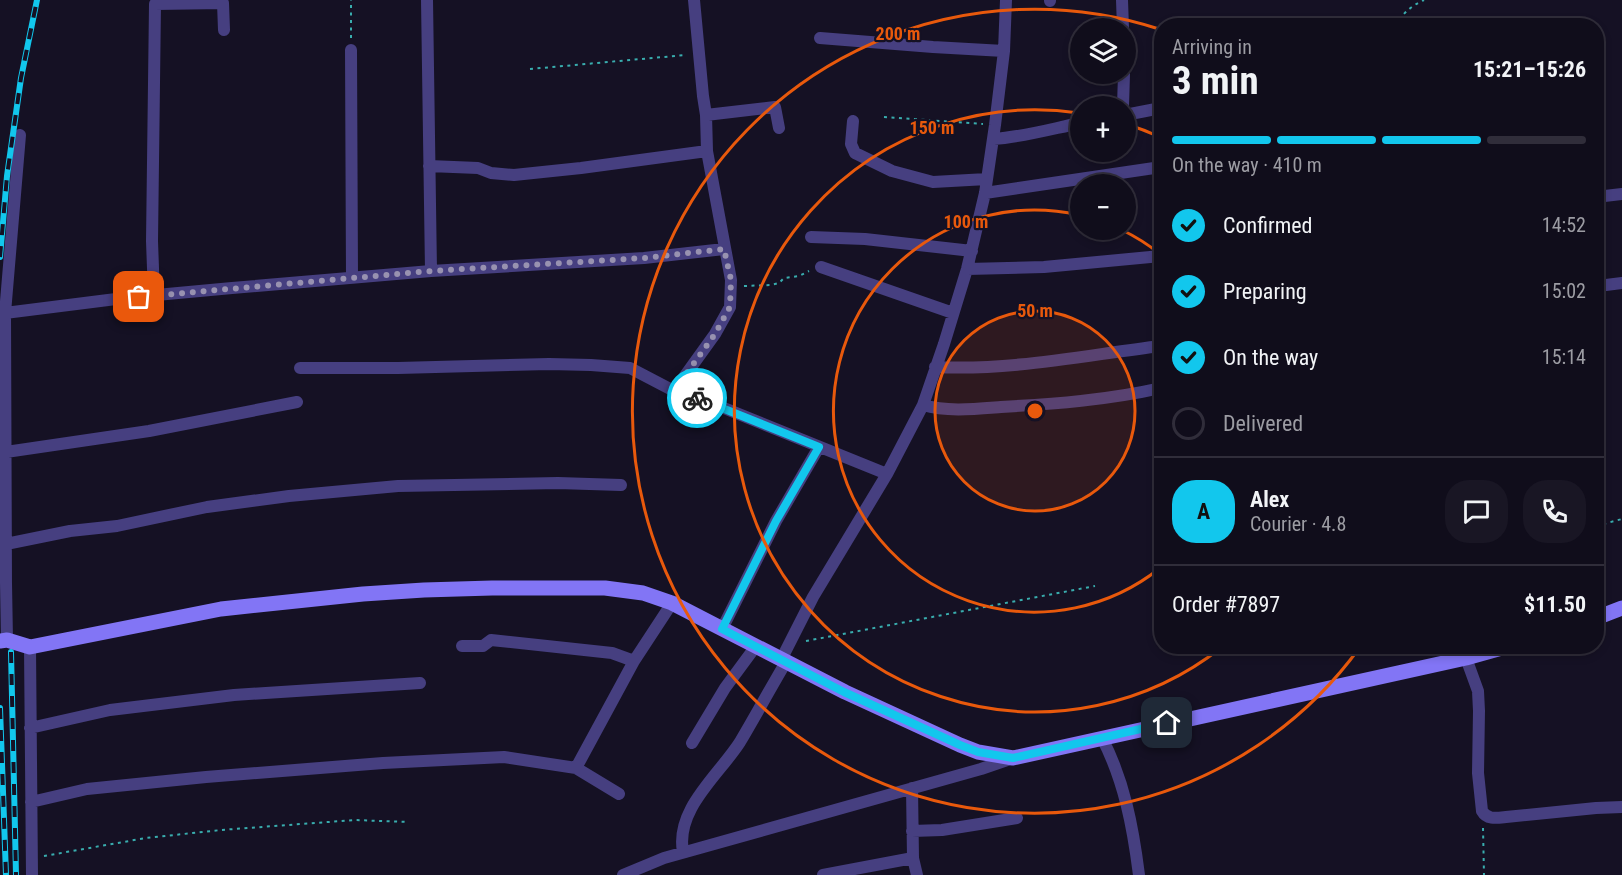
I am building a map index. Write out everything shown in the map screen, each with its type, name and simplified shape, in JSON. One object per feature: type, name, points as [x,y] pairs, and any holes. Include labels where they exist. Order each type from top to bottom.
[{"type":"main road","points":[[4,640],[30,647],[221,609],[363,594],[492,588],[605,588],[643,593],[672,603],[844,692],[960,745],[978,752],[1013,758],[1480,654]]},
{"type":"main road","points":[[1604,615],[1622,608]]},
{"type":"street","points":[[427,0],[431,271]]},
{"type":"street","points":[[674,391],[715,334],[730,307],[731,290],[707,151],[706,115],[694,0]]},
{"type":"street","points":[[683,852],[682,832],[694,802],[738,744],[783,661],[813,597],[887,474],[923,405],[967,269],[985,192],[994,139],[1004,51],[1006,0]]},
{"type":"street","points":[[1122,0],[1123,18]]},
{"type":"street","points":[[154,296],[152,241],[155,4],[223,3],[224,30]]},
{"type":"street","points":[[820,38],[1004,51]]},
{"type":"street","points":[[351,50],[352,278]]},
{"type":"street","points":[[706,115],[775,106],[779,128]]},
{"type":"street","points":[[1136,113],[1154,109]]},
{"type":"street","points":[[853,121],[851,144],[855,153],[892,171],[933,182],[987,179]]},
{"type":"street","points":[[994,139],[1021,137],[1070,125]]},
{"type":"street","points":[[4,640],[6,583],[5,313],[20,135]]},
{"type":"street","points":[[429,166],[478,168],[490,173],[514,175],[707,151]]},
{"type":"street","points":[[985,192],[1154,168]]},
{"type":"street","points":[[1604,196],[1622,194]]},
{"type":"street","points":[[811,237],[865,239],[972,251]]},
{"type":"street","points":[[5,313],[154,296],[352,278],[644,258],[724,249]]},
{"type":"street","points":[[967,269],[998,270],[1044,267],[1154,257]]},
{"type":"street","points":[[821,267],[953,313]]},
{"type":"street","points":[[1606,285],[1622,283]]},
{"type":"street","points":[[936,367],[966,369],[1034,364],[1154,347]]},
{"type":"street","points":[[300,368],[549,364],[591,364],[630,368],[674,391],[710,402],[887,474]]},
{"type":"street","points":[[923,405],[963,410],[1059,404],[1154,389]]},
{"type":"street","points":[[6,452],[149,431],[297,402]]},
{"type":"street","points":[[722,629],[776,521],[819,447]]},
{"type":"street","points":[[6,544],[70,531],[117,526],[207,507],[289,496],[398,486],[621,484]]},
{"type":"street","points":[[576,768],[634,661],[672,603]]},
{"type":"street","points":[[462,646],[483,646],[491,640],[612,652],[634,661]]},
{"type":"street","points":[[692,743],[726,688],[756,646]]},
{"type":"street","points":[[30,647],[32,875]]},
{"type":"street","points":[[1466,658],[1478,691],[1478,773],[1482,811],[1485,816],[1492,818],[1622,807]]},
{"type":"street","points":[[30,728],[110,710],[234,695],[420,683]]},
{"type":"street","points":[[1102,738],[1120,778],[1135,842],[1139,875]]},
{"type":"street","points":[[31,802],[87,789],[206,777],[383,763],[504,757],[576,768],[619,794]]},
{"type":"street","points":[[624,875],[683,852],[981,769],[1013,758]]},
{"type":"street","points":[[912,788],[913,858],[917,875]]},
{"type":"street","points":[[912,831],[942,830],[1017,818]]},
{"type":"street","points":[[824,875],[913,858]]},
{"type":"path","points":[[351,0],[351,50]]},
{"type":"path","points":[[1400,18],[1408,9],[1424,0]]},
{"type":"path","points":[[530,69],[699,54]]},
{"type":"path","points":[[884,117],[995,125]]},
{"type":"path","points":[[731,290],[779,283],[784,278],[799,276],[821,267]]},
{"type":"path","points":[[1604,524],[1622,519]]},
{"type":"path","points":[[798,642],[1095,586]]},
{"type":"path","points":[[1484,875],[1483,827],[1485,816]]},
{"type":"path","points":[[32,859],[146,838],[210,831],[355,820],[408,822]]},
{"type":"railway","points":[[0,257],[7,176],[21,78],[37,0]]},
{"type":"railway","points":[[11,652],[16,875]]},
{"type":"railway","points":[[0,708],[6,875]]},
{"type":"way so far","points":[[139,297],[431,271],[644,258],[724,249],[731,280],[730,307],[715,334],[674,391],[697,398]]},
{"type":"route","points":[[697,398],[819,447],[776,521],[722,629],[844,692],[978,752],[1013,758],[1167,723]]}]
